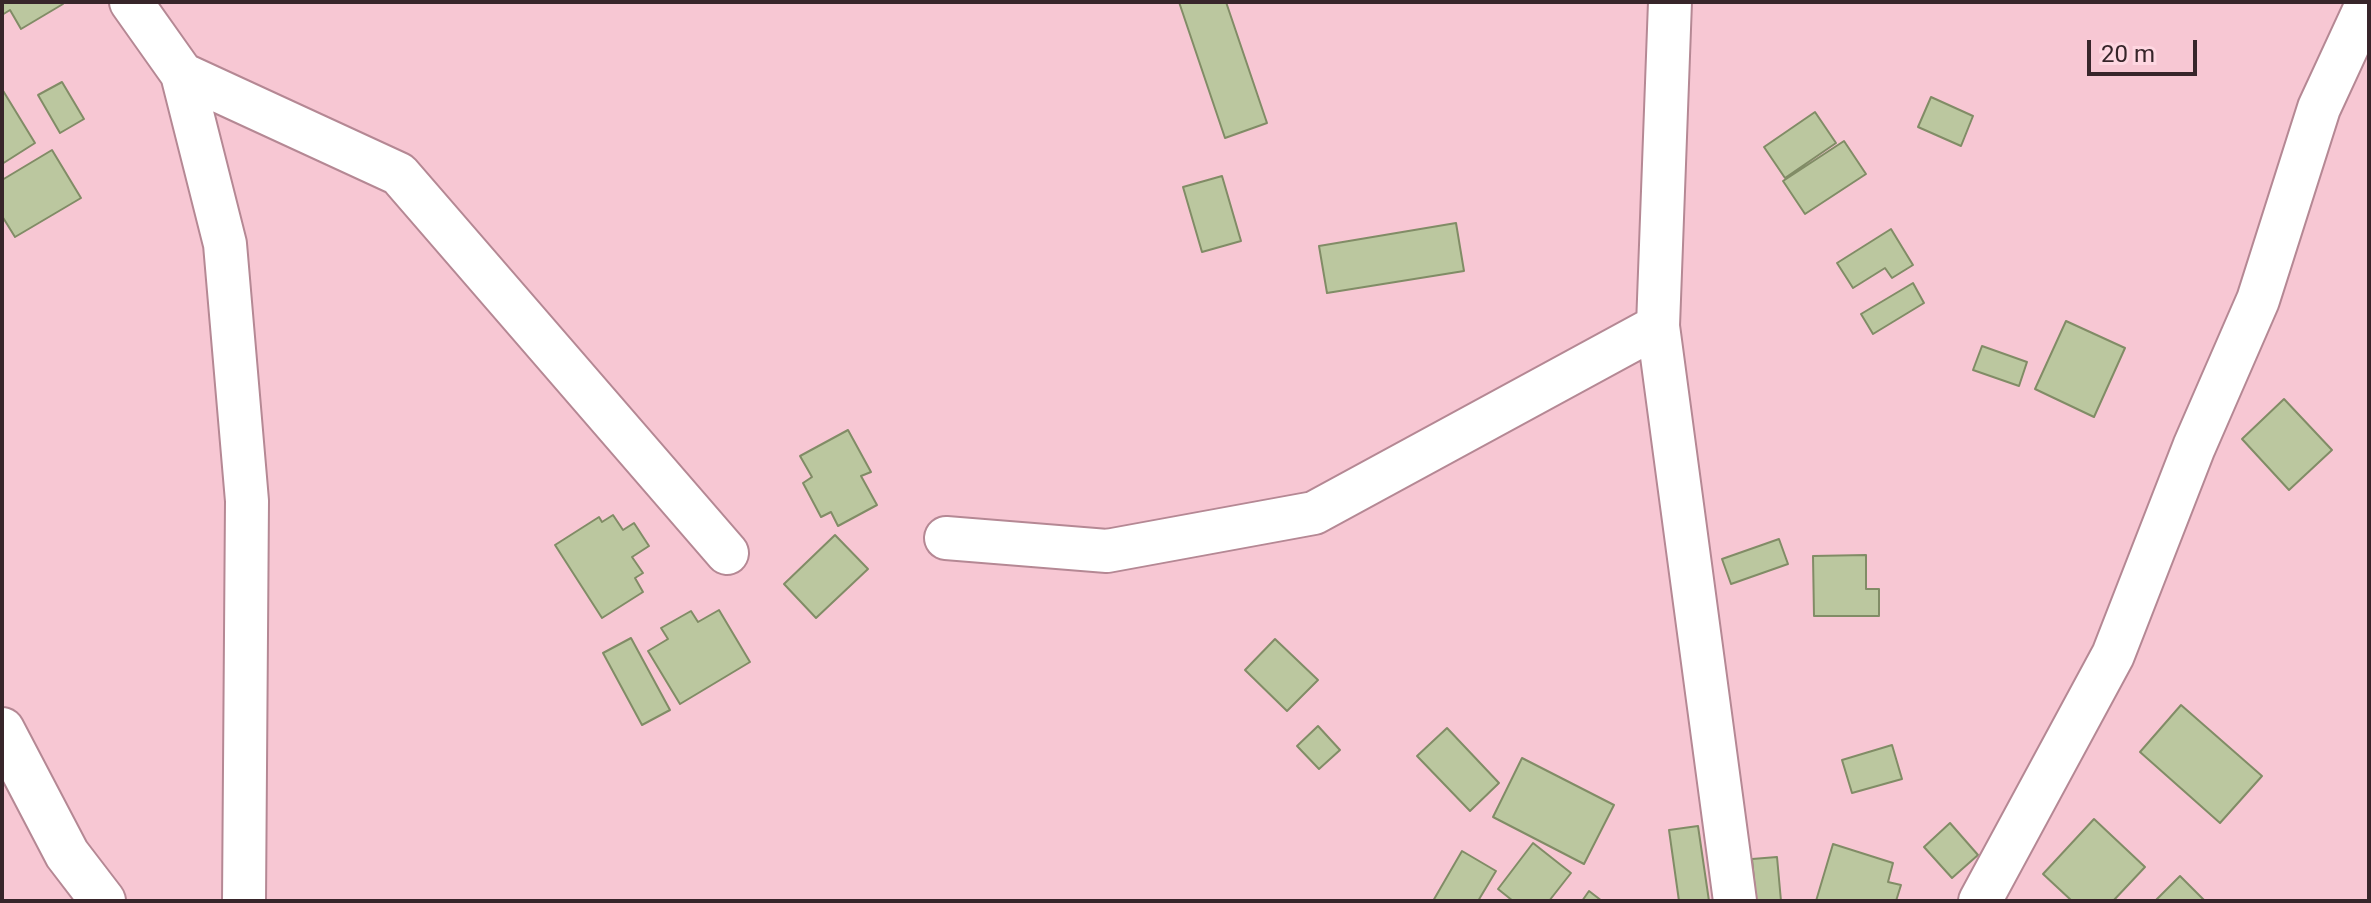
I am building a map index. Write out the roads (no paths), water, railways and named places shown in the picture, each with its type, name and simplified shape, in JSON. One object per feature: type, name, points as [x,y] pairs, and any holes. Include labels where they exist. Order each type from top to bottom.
[{"type":"street","points":[[131,2],[182,74],[225,244],[247,501],[244,901]]},
{"type":"street","points":[[1670,2],[1658,326],[1735,901]]},
{"type":"street","points":[[1980,901],[2113,655],[2194,447],[2258,300],[2319,108],[2368,2]]},
{"type":"street","points":[[182,74],[399,174],[727,553]]},
{"type":"street","points":[[946,538],[1107,551],[1314,513],[1658,326]]},
{"type":"street","points":[[2,730],[67,854],[103,901]]}]
